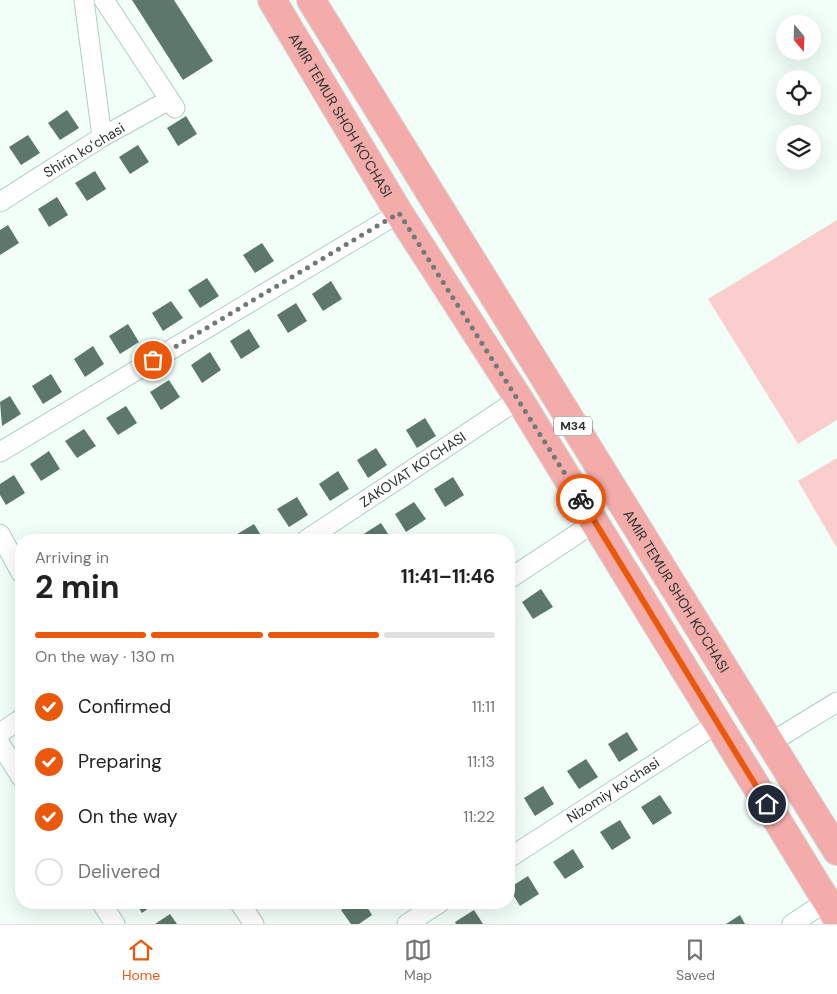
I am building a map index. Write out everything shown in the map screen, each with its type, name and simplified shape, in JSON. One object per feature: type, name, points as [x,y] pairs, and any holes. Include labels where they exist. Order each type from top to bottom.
[{"type":"highway","name":"AMIR TEMUR SHOH KO'CHASI","points":[[272,0],[399,213],[596,522],[832,910]]},
{"type":"highway","name":"AMIR TEMUR SHOH KO'CHASI","points":[[311,0],[837,851]]},
{"type":"street","points":[[84,0],[102,137]]},
{"type":"street","name":"Shirin koʻchasi","points":[[0,202],[102,137],[172,104],[104,0]]},
{"type":"street","points":[[0,452],[399,213]]},
{"type":"street","name":"ZAKOVAT KO'CHASI","points":[[315,534],[519,399]]},
{"type":"street","points":[[515,576],[596,522]]},
{"type":"street","points":[[0,534],[15,561]]},
{"type":"street","points":[[770,743],[837,702]]},
{"type":"street","points":[[0,732],[15,723]]},
{"type":"street","name":"Nizomiy koʻchasi","points":[[515,854],[718,723]]},
{"type":"street","points":[[0,744],[15,768]]},
{"type":"street","points":[[105,909],[115,924]]},
{"type":"street","points":[[244,909],[254,924]]},
{"type":"street","points":[[408,924],[430,909]]},
{"type":"street","points":[[792,924],[832,910]]},
{"type":"shaded area","points":[[837,220],[837,420],[798,444],[708,299]]},
{"type":"shaded area","points":[[837,458],[837,548],[798,481]]},
{"type":"building","points":[[132,0],[174,0],[213,61],[183,80]]},
{"type":"building","points":[[67,110],[79,128],[60,140],[48,123]]},
{"type":"building","points":[[186,116],[197,134],[178,146],[167,128]]},
{"type":"building","points":[[28,135],[40,153],[21,165],[9,147]]},
{"type":"building","points":[[138,145],[149,162],[130,174],[119,157]]},
{"type":"building","points":[[95,171],[106,189],[87,201],[75,183]]},
{"type":"building","points":[[57,197],[68,215],[49,227],[38,209]]},
{"type":"building","points":[[8,225],[19,243],[0,255],[0,230]]},
{"type":"building","points":[[262,243],[274,261],[255,273],[243,255]]},
{"type":"building","points":[[207,278],[219,296],[200,308],[188,290]]},
{"type":"building","points":[[331,281],[342,299],[323,311],[312,294]]},
{"type":"building","points":[[171,301],[183,318],[163,331],[152,313]]},
{"type":"building","points":[[296,303],[307,321],[288,333],[277,315]]},
{"type":"building","points":[[128,324],[139,342],[120,354],[109,336]]},
{"type":"building","points":[[249,329],[260,347],[241,359],[230,341]]},
{"type":"building","points":[[93,346],[104,364],[85,377],[74,359]]},
{"type":"building","points":[[210,352],[221,370],[202,383],[191,365]]},
{"type":"building","points":[[51,374],[62,392],[43,404],[32,386]]},
{"type":"building","points":[[169,380],[180,397],[161,410],[150,392]]},
{"type":"building","points":[[10,396],[21,414],[2,426],[0,402]]},
{"type":"building","points":[[126,406],[137,423],[118,435],[106,418]]},
{"type":"building","points":[[425,418],[436,436],[417,448],[406,430]]},
{"type":"building","points":[[84,429],[96,446],[77,458],[65,441]]},
{"type":"building","points":[[376,448],[387,465],[368,478],[357,460]]},
{"type":"building","points":[[49,451],[60,469],[41,481],[30,464]]},
{"type":"building","points":[[338,471],[349,489],[330,501],[319,484]]},
{"type":"building","points":[[14,475],[25,493],[6,505],[0,495],[0,484]]},
{"type":"building","points":[[453,477],[464,495],[445,507],[434,489]]},
{"type":"building","points":[[297,497],[308,515],[289,527],[277,509]]},
{"type":"building","points":[[414,502],[426,519],[406,532],[395,514]]},
{"type":"building","points":[[381,523],[388,534],[364,534]]},
{"type":"building","points":[[254,524],[260,534],[237,534]]},
{"type":"building","points":[[541,589],[553,607],[533,619],[522,602]]},
{"type":"building","points":[[627,732],[638,750],[619,762],[608,744]]},
{"type":"building","points":[[586,759],[598,777],[579,789],[567,771]]},
{"type":"building","points":[[543,786],[554,804],[535,816],[524,798]]},
{"type":"building","points":[[660,795],[672,813],[653,825],[641,807]]},
{"type":"building","points":[[620,820],[631,838],[612,850],[600,832]]},
{"type":"building","points":[[573,849],[584,867],[565,879],[553,862]]},
{"type":"building","points":[[528,876],[539,894],[520,906],[515,898],[515,884]]},
{"type":"building","points":[[139,909],[147,909],[142,913]]},
{"type":"building","points":[[368,909],[372,915],[359,924],[351,924],[341,910]]},
{"type":"building","points":[[474,910],[483,924],[456,924],[455,922]]},
{"type":"building","points":[[170,914],[177,924],[155,924]]},
{"type":"building","points":[[740,915],[745,924],[726,924]]},
{"type":"way so far","points":[[153,360],[399,213],[581,499]]},
{"type":"route","points":[[581,499],[767,804]]}]
